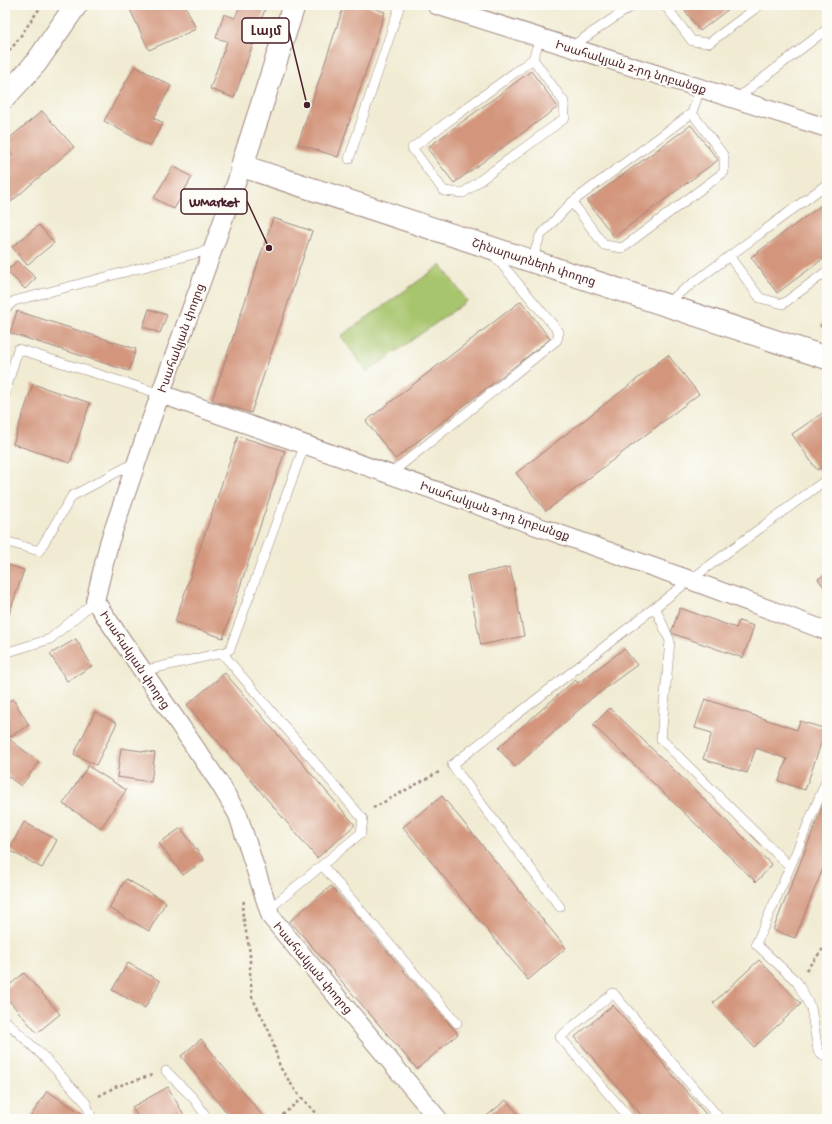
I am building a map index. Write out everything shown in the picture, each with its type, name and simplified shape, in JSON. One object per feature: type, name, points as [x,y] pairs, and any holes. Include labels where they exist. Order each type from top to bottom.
[{"type":"street","points":[[5,97],[36,63],[76,5]]},
{"type":"street","name":"Իսահակյան փողոց","points":[[294,5],[242,166],[109,543],[95,602],[220,784],[238,815],[271,917],[438,1119]]},
{"type":"street","name":"Իսահակյան 2-րդ նրբանցք","points":[[436,5],[827,128]]},
{"type":"street","name":"Շինարարների փողոց","points":[[242,166],[827,358]]},
{"type":"street","name":"Իսահակյան 3-րդ նրբանցք","points":[[161,394],[690,580],[827,631]]},
{"type":"lane","points":[[349,159],[400,5]]},
{"type":"lane","points":[[571,48],[633,5]]},
{"type":"lane","points":[[665,5],[692,41],[709,43],[760,5]]},
{"type":"lane","points":[[736,99],[827,29]]},
{"type":"lane","points":[[533,59],[564,102],[564,118],[463,193],[444,191],[412,148],[533,59],[540,38]]},
{"type":"lane","points":[[532,261],[540,236],[572,202],[692,113],[700,88]]},
{"type":"lane","points":[[572,202],[604,245],[622,248],[629,243],[724,172],[724,156],[692,113]]},
{"type":"lane","points":[[664,304],[827,184]]},
{"type":"lane","points":[[390,474],[557,340],[559,332],[486,246]]},
{"type":"lane","points":[[5,309],[14,301],[213,249]]},
{"type":"lane","points":[[729,256],[760,298],[783,304],[827,271]]},
{"type":"lane","points":[[5,393],[18,349],[161,394]]},
{"type":"lane","points":[[142,671],[222,653],[230,649],[305,444]]},
{"type":"lane","points":[[5,541],[39,551],[72,496],[137,461]]},
{"type":"lane","points":[[560,906],[452,765],[690,580],[827,479]]},
{"type":"lane","points":[[5,653],[50,639],[95,602]]},
{"type":"lane","points":[[655,607],[670,641],[661,738],[790,867]]},
{"type":"lane","points":[[222,653],[363,819],[361,833],[269,909]]},
{"type":"lane","points":[[827,779],[756,944],[797,982],[811,1008],[818,1051],[827,1058]]},
{"type":"lane","points":[[322,865],[457,1023]]},
{"type":"lane","points":[[630,1119],[560,1037],[613,993],[720,1119]]},
{"type":"lane","points":[[5,1020],[45,1058],[86,1103],[92,1119]]},
{"type":"lane","points":[[166,1071],[194,1099],[208,1119]]},
{"type":"path","points":[[5,55],[15,44],[42,5]]},
{"type":"path","points":[[369,810],[452,765]]},
{"type":"path","points":[[245,897],[242,910],[250,953],[252,997],[270,1034],[280,1067],[297,1093],[322,1119]]},
{"type":"path","points":[[797,982],[827,944]]},
{"type":"path","points":[[97,1097],[115,1087],[166,1071]]},
{"type":"path","points":[[278,1119],[302,1098]]},
{"type":"green space","points":[[441,265],[467,301],[367,372],[341,336]]},
{"type":"building","points":[[128,5],[185,5],[196,29],[149,50]]},
{"type":"building","points":[[240,5],[254,5],[265,9],[234,98],[210,89],[227,41],[216,38],[224,14],[235,18]]},
{"type":"building","points":[[344,5],[364,5],[385,12],[338,157],[298,144]]},
{"type":"building","points":[[681,5],[734,5],[700,31]]},
{"type":"building","points":[[135,66],[171,86],[154,118],[163,123],[150,146],[104,121]]},
{"type":"building","points":[[531,71],[558,107],[454,183],[427,148]]},
{"type":"building","points":[[42,111],[74,147],[5,207],[5,162],[13,155],[5,145],[5,142]]},
{"type":"building","points":[[691,125],[718,160],[614,237],[587,201]]},
{"type":"building","points":[[173,166],[192,177],[174,209],[154,198]]},
{"type":"building","points":[[827,201],[827,256],[777,293],[751,257]]},
{"type":"building","points":[[273,218],[312,231],[251,413],[212,400]]},
{"type":"building","points":[[39,225],[54,243],[27,265],[12,247]]},
{"type":"building","points":[[17,261],[36,278],[25,289],[7,271]]},
{"type":"building","points":[[521,301],[550,339],[395,459],[366,421]]},
{"type":"building","points":[[149,309],[167,315],[160,333],[143,327]]},
{"type":"building","points":[[17,311],[136,349],[129,371],[10,333]]},
{"type":"building","points":[[827,319],[827,329],[820,326]]},
{"type":"building","points":[[668,355],[699,394],[546,511],[516,473]]},
{"type":"building","points":[[33,384],[90,403],[70,463],[13,444]]},
{"type":"building","points":[[824,412],[827,417],[827,464],[817,470],[792,434]]},
{"type":"building","points":[[238,436],[285,451],[223,638],[175,622]]},
{"type":"building","points":[[5,564],[24,570],[5,626]]},
{"type":"building","points":[[510,567],[524,636],[481,645],[467,576]]},
{"type":"building","points":[[827,573],[827,591],[818,579]]},
{"type":"building","points":[[680,608],[736,628],[739,621],[754,626],[743,658],[671,633]]},
{"type":"building","points":[[76,639],[92,666],[67,681],[50,654]]},
{"type":"building","points":[[624,649],[637,665],[592,698],[515,767],[498,748],[575,680],[578,683]]},
{"type":"building","points":[[225,673],[355,825],[317,858],[187,705]]},
{"type":"building","points":[[13,699],[29,725],[8,738],[5,733],[5,703]]},
{"type":"building","points":[[705,699],[797,730],[800,721],[826,729],[805,790],[779,781],[787,759],[756,748],[747,773],[703,759],[712,733],[695,728]]},
{"type":"building","points":[[610,708],[772,865],[756,882],[593,725]]},
{"type":"building","points":[[95,712],[117,723],[96,765],[74,754]]},
{"type":"building","points":[[5,736],[39,762],[21,786],[5,774]]},
{"type":"building","points":[[121,748],[155,753],[151,782],[117,777]]},
{"type":"building","points":[[88,766],[126,790],[101,828],[63,804]]},
{"type":"building","points":[[442,796],[566,948],[528,980],[403,827]]},
{"type":"building","points":[[827,796],[827,858],[795,938],[773,930]]},
{"type":"building","points":[[24,822],[57,840],[42,868],[9,850]]},
{"type":"building","points":[[181,828],[204,860],[183,875],[159,843]]},
{"type":"building","points":[[126,879],[166,902],[149,931],[109,908]]},
{"type":"building","points":[[331,886],[458,1034],[417,1069],[290,921]]},
{"type":"building","points":[[759,960],[801,1004],[754,1047],[713,1003]]},
{"type":"building","points":[[128,963],[160,981],[145,1008],[112,990]]},
{"type":"building","points":[[24,973],[60,1014],[37,1033],[5,996],[5,989]]},
{"type":"building","points":[[613,1005],[710,1119],[645,1119],[575,1037]]},
{"type":"building","points":[[201,1039],[265,1119],[232,1119],[181,1056]]},
{"type":"building","points":[[168,1087],[186,1119],[139,1119],[132,1107]]},
{"type":"building","points":[[47,1091],[83,1114],[80,1119],[29,1119]]},
{"type":"building","points":[[506,1100],[522,1119],[483,1119]]},
{"type":"place","name":"Լայմ","points":[[307,105]]},
{"type":"place","name":"WMarket","points":[[269,248]]}]
